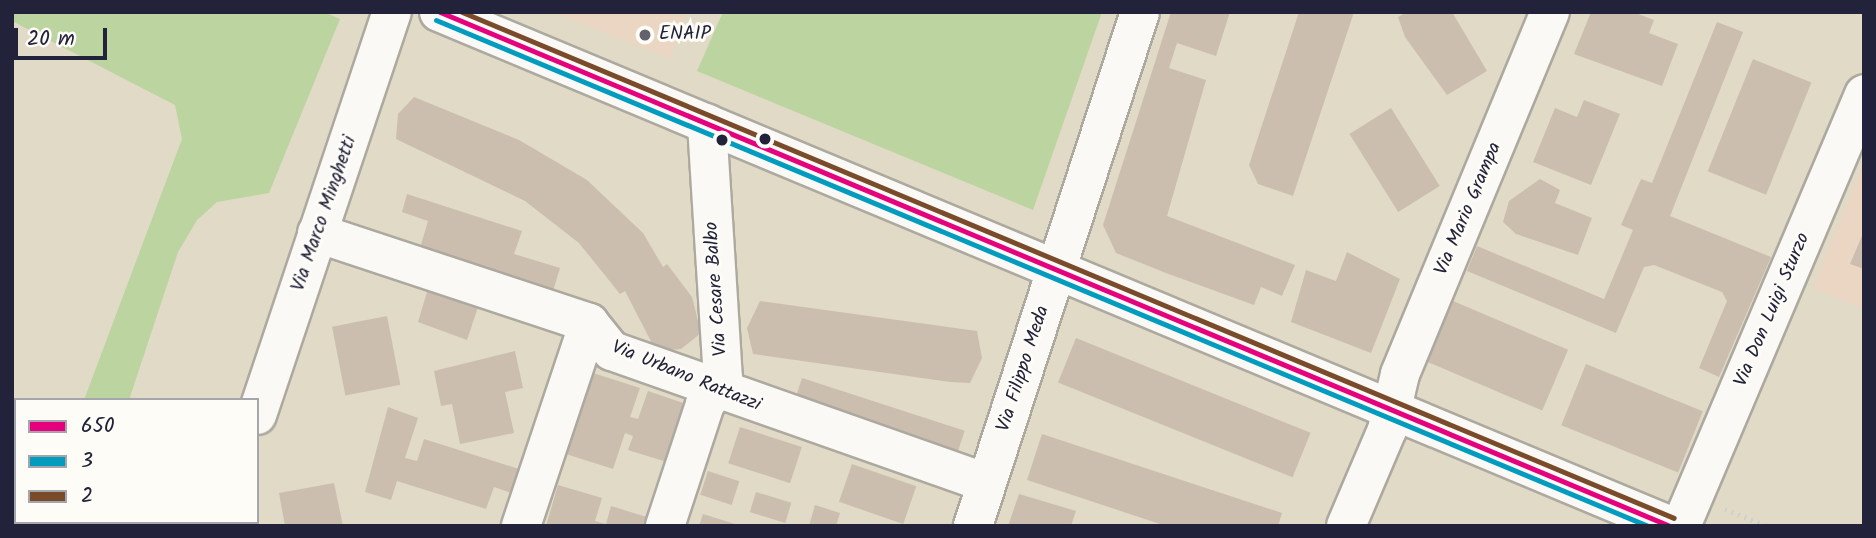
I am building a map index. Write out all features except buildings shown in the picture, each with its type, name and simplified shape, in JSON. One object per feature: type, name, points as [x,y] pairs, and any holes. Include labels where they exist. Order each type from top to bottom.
[{"type":"street","name":"Via Marco Minghetti","points":[[259,409],[392,12]]},
{"type":"street","points":[[439,12],[1395,408],[1671,526]]},
{"type":"street","name":"Via Filippo Meda","points":[[973,526],[1140,12]]},
{"type":"street","name":"Via Mario Grampa","points":[[1346,526],[1395,408],[1400,374],[1550,12]]},
{"type":"street","name":"Via Don Luigi Sturzo","points":[[1681,526],[1864,94]]},
{"type":"street","name":"Via Cesare Balbo","points":[[665,526],[714,391],[723,379],[707,124]]},
{"type":"street","points":[[317,233],[589,323],[521,526]]},
{"type":"street","name":"Via Urbano Rattazzi","points":[[589,323],[612,351],[714,391],[986,483]]},
{"type":"shaded area","name":"ENAIP","points":[[552,12],[686,12],[670,58]]},
{"type":"shaded area","points":[[1864,163],[1864,309],[1813,288]]},
{"type":"green space","points":[[12,12],[324,12],[340,19],[269,193],[217,202],[197,220],[178,252],[130,398],[85,398],[182,139],[175,105],[12,21]]},
{"type":"green space","points":[[723,12],[1102,12],[1033,210],[697,71]]},
{"type":"transit line","name":"650","points":[[440,12],[1670,526]]},
{"type":"transit line","name":"2","points":[[462,12],[1674,518]]},
{"type":"transit line","name":"3","points":[[436,20],[1648,526]]},
{"type":"place","name":"ENAIP","points":[[645,35]]}]
